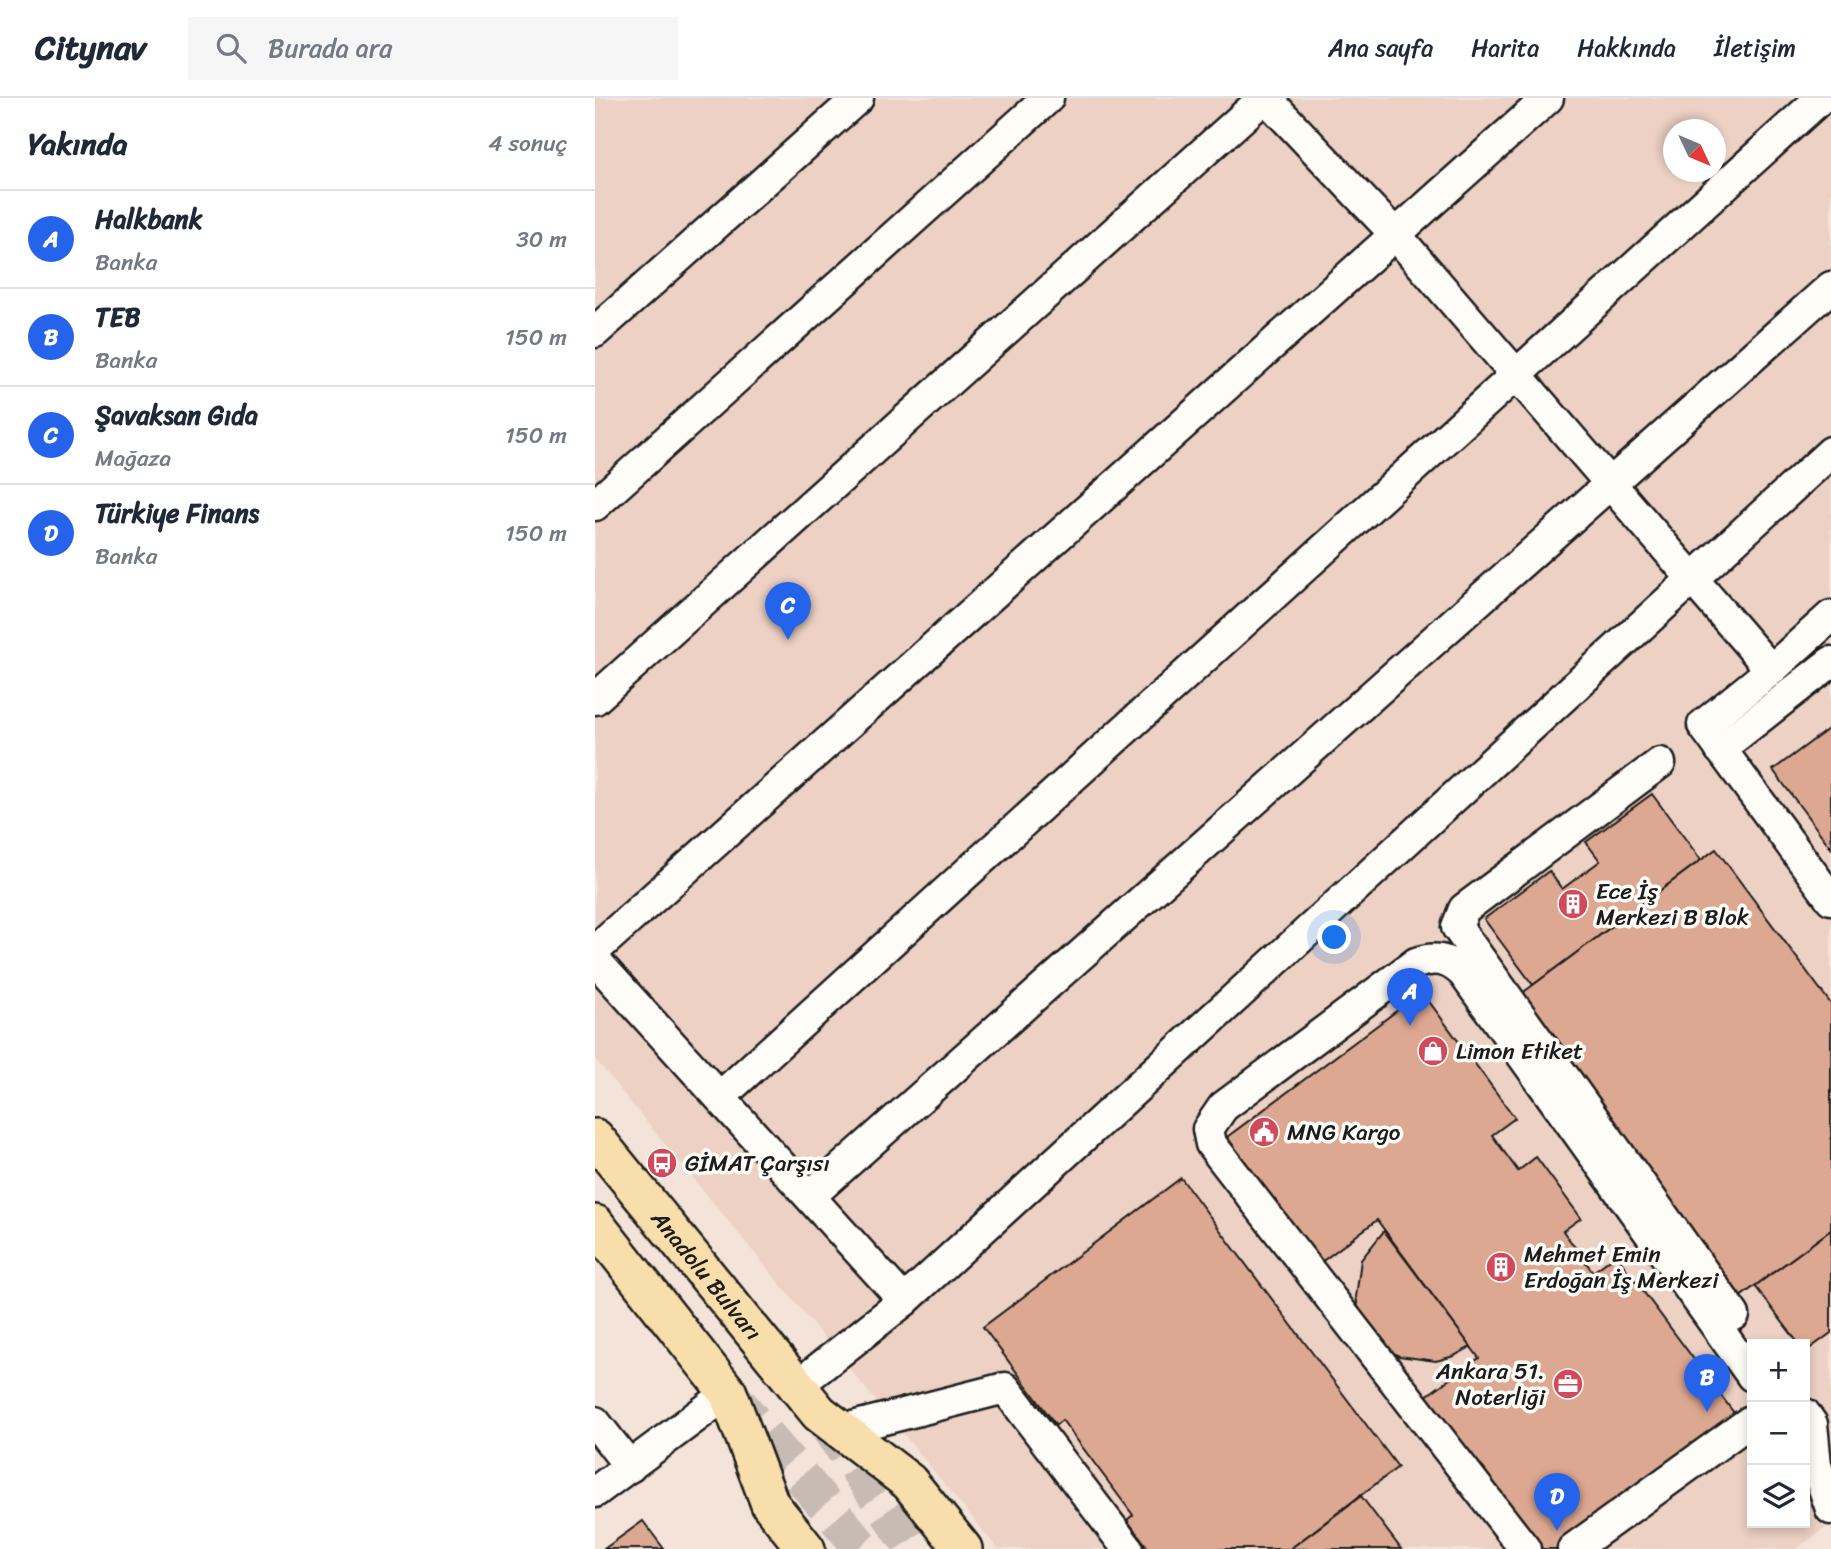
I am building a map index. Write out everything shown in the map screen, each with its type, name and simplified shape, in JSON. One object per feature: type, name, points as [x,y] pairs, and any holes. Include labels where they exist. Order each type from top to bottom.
[{"type":"main road","name":"Anadolu Bulvarı","points":[[595,1138],[819,1410],[909,1482],[963,1549]]},
{"type":"main road","points":[[595,1224],[729,1392],[770,1504],[806,1549]]},
{"type":"street","points":[[595,332],[858,98]]},
{"type":"street","points":[[595,505],[1048,98]]},
{"type":"street","points":[[595,699],[1265,98],[1395,234],[1608,485],[1771,670]]},
{"type":"street","points":[[595,950],[1548,98]]},
{"type":"street","points":[[720,1097],[1821,98]]},
{"type":"street","points":[[810,1196],[1831,287]]},
{"type":"street","points":[[819,1410],[904,1300],[1831,452]]},
{"type":"street","points":[[1831,616],[1771,670],[1703,725],[1831,899]]},
{"type":"street","points":[[1720,749],[1831,663]]},
{"type":"street","points":[[1660,763],[1464,909],[1457,927],[1751,1339]]},
{"type":"street","points":[[1525,1549],[1211,1144],[1208,1129],[1223,1107],[1416,963],[1433,959],[1451,963],[1464,974],[1747,1369]]},
{"type":"street","points":[[595,960],[904,1300]]},
{"type":"street","points":[[819,1410],[1005,1388],[1128,1549]]},
{"type":"street","points":[[595,1492],[729,1392]]},
{"type":"street","points":[[1816,1419],[1816,1465],[1831,1509]]},
{"type":"street","points":[[595,1422],[630,1467]]},
{"type":"street","points":[[1573,1549],[1747,1424]]},
{"type":"shaded area","points":[[595,98],[1831,98],[1831,1524],[1796,1549],[998,1549],[595,1059]]},
{"type":"building","points":[[1831,727],[1831,848],[1773,770]]},
{"type":"building","name":"Ece İş Merkezi B Blok","points":[[1652,794],[1701,860],[1533,985],[1484,919],[1549,871],[1562,889],[1600,861],[1586,842]]},
{"type":"building","points":[[1716,849],[1831,1004],[1831,1230],[1740,1297],[1517,997]]},
{"type":"building","name":"Mehmet Emin Erdoğan İş Merkezi","points":[[1422,992],[1515,1118],[1492,1135],[1518,1171],[1536,1157],[1581,1218],[1563,1231],[1593,1272],[1616,1255],[1737,1417],[1559,1549],[1532,1549],[1422,1399],[1479,1358],[1377,1220],[1320,1263],[1227,1137]]},
{"type":"building","points":[[1181,1178],[1398,1467],[1290,1549],[1149,1549],[1127,1520],[1133,1515],[1062,1420],[1056,1425],[983,1327]]},
{"type":"building","points":[[1831,1230],[1831,1333],[1810,1348],[1810,1339],[1795,1339],[1755,1286]]},
{"type":"building","points":[[1384,1231],[1471,1347],[1436,1361],[1399,1356],[1382,1346],[1360,1316],[1356,1297],[1361,1260]]},
{"type":"building","points":[[1361,1496],[1401,1549],[1290,1549]]},
{"type":"building","points":[[643,1521],[664,1549],[604,1549]]},
{"type":"tunnel","points":[[729,1393],[863,1549]]},
{"type":"tunnel","points":[[824,1421],[914,1549]]},
{"type":"place","name":"Şavaksan Gıda","points":[[788,640]]},
{"type":"place","name":"Ece İş Merkezi B Blok","points":[[1573,904]]},
{"type":"place","name":"Halkbank","points":[[1410,1026]]},
{"type":"place","name":"Limon Etiket","points":[[1433,1051]]},
{"type":"place","name":"MNG Kargo","points":[[1264,1132]]},
{"type":"place","name":"GİMAT Çarşısı","points":[[662,1163]]},
{"type":"place","name":"Mehmet Emin Erdoğan İş Merkezi","points":[[1501,1267]]},
{"type":"place","name":"Ankara 51. Noterliği","points":[[1568,1384]]},
{"type":"place","name":"TEB","points":[[1707,1412]]},
{"type":"place","name":"Türkiye Finans","points":[[1557,1531]]}]
